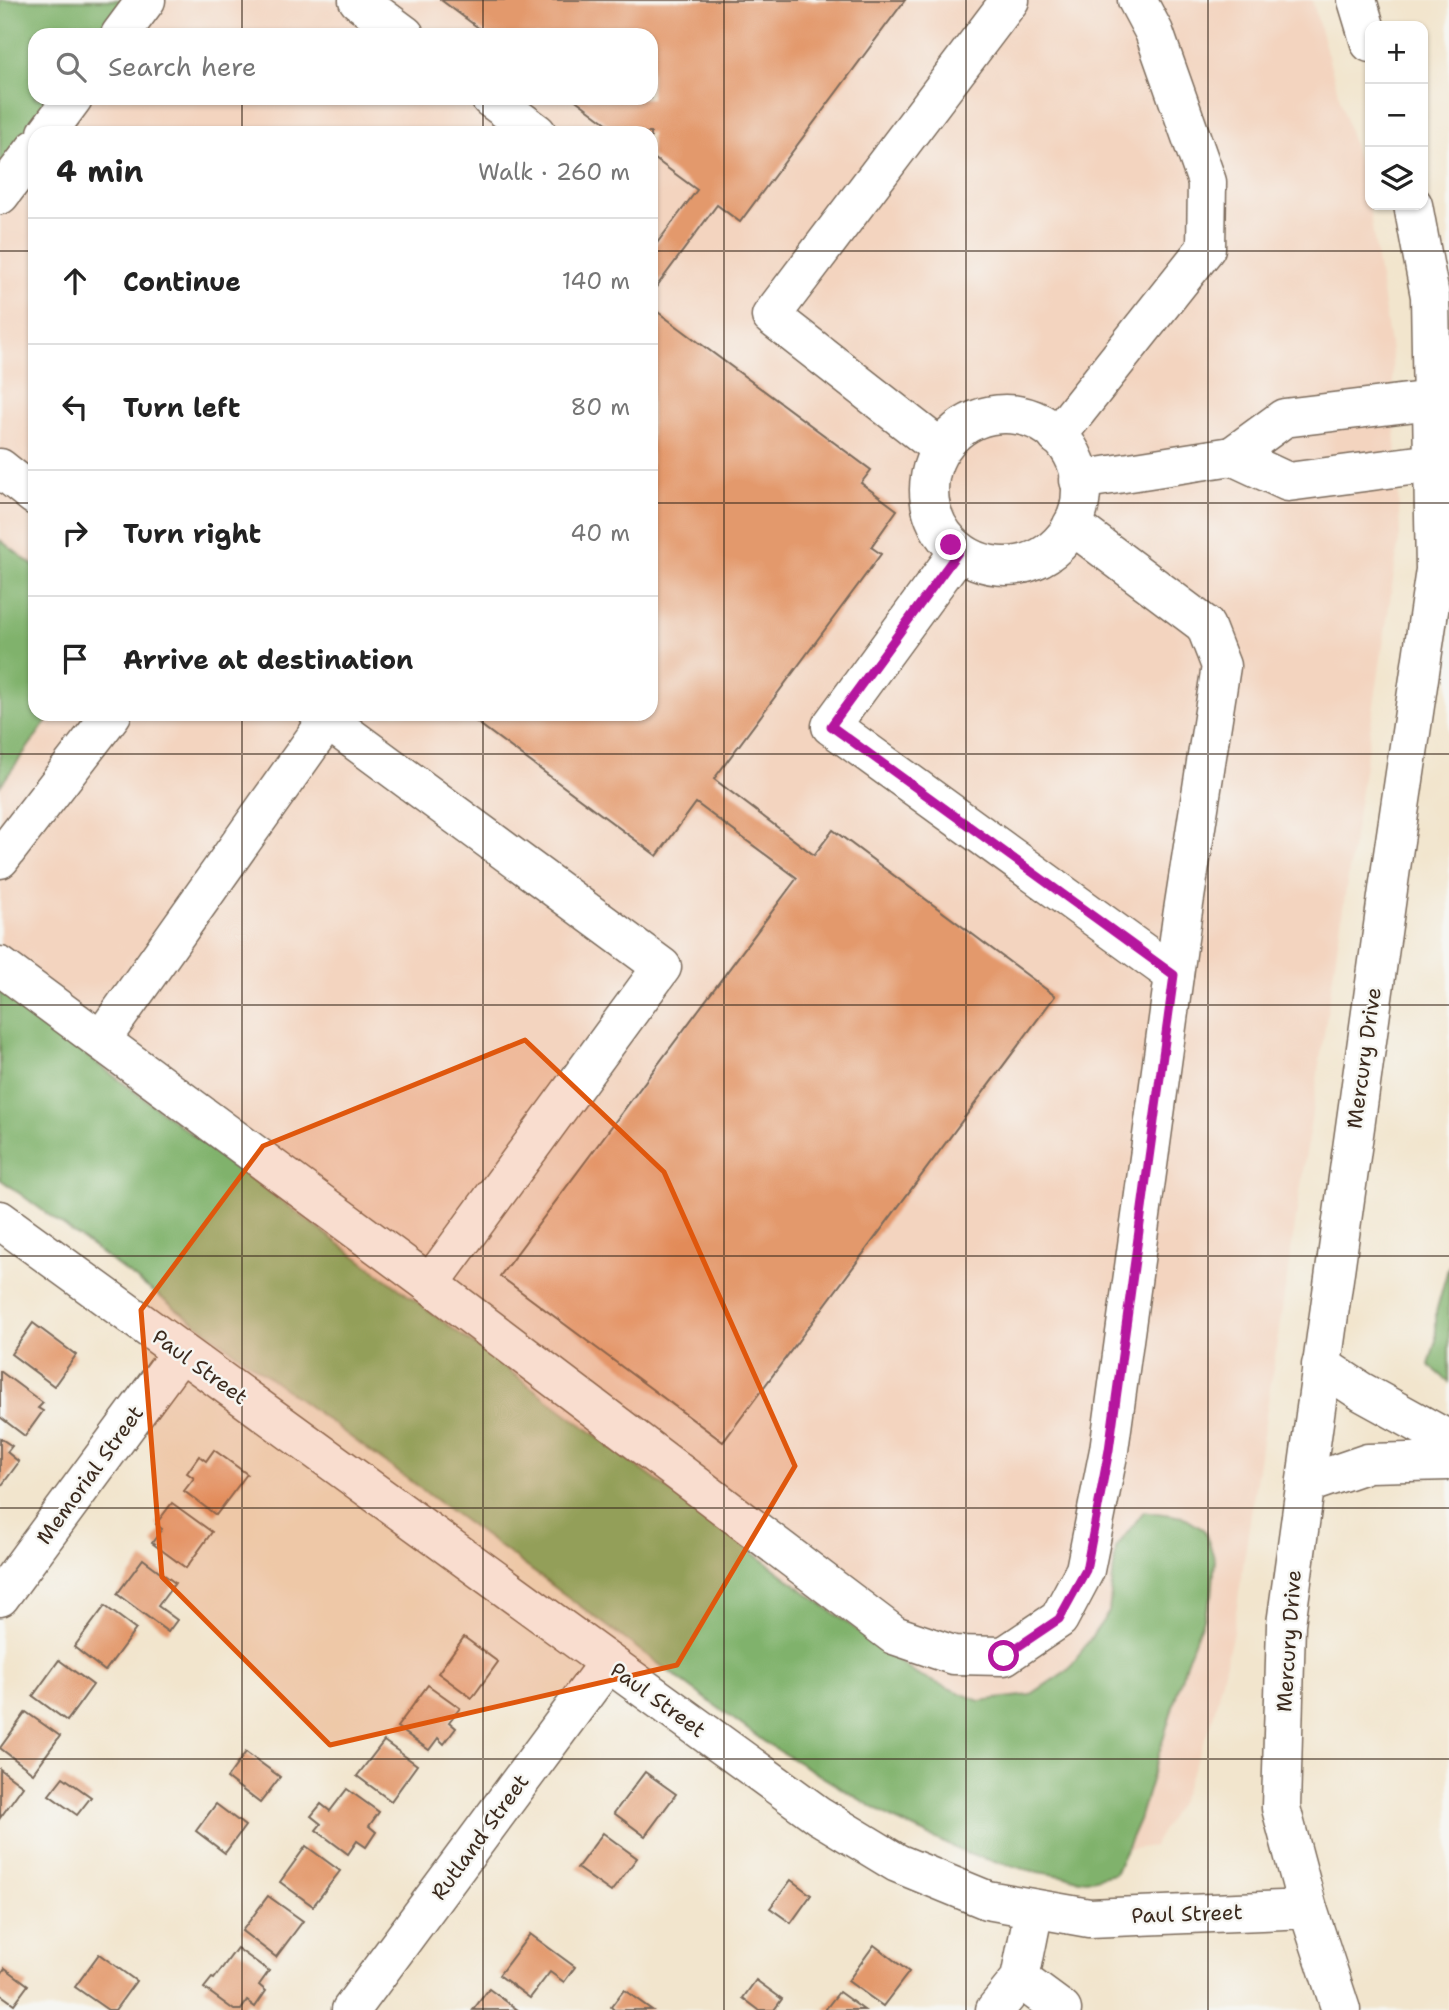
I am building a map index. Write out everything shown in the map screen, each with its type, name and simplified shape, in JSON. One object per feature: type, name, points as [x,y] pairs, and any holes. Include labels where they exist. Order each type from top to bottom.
[{"type":"street","points":[[125,28],[146,0]]},
{"type":"street","points":[[358,0],[396,28]]},
{"type":"street","points":[[940,449],[772,316],[1010,0]]},
{"type":"street","points":[[1057,436],[1206,248],[1207,182],[1154,32],[1137,0]]},
{"type":"street","points":[[1357,0],[1365,26]]},
{"type":"street","points":[[52,126],[68,105]]},
{"type":"street","points":[[499,105],[528,126]]},
{"type":"street","points":[[0,195],[28,158]]},
{"type":"street","name":"Mercury Drive","points":[[1308,1909],[1281,1808],[1286,1624],[1321,1365],[1440,599],[1435,570],[1432,400],[1439,295],[1414,210]]},
{"type":"street","points":[[1079,480],[1232,456],[1284,418],[1432,400]]},
{"type":"street","points":[[1001,414],[1025,416],[1047,426],[1057,436],[1065,443],[1077,465],[1082,488],[1078,512],[1067,536],[1048,554],[1024,565],[998,567],[972,560],[951,545],[936,524],[928,499],[929,472],[940,449],[956,430],[977,418],[1001,414]]},
{"type":"street","points":[[1232,456],[1288,482],[1433,463]]},
{"type":"street","points":[[0,468],[28,490]]},
{"type":"street","points":[[0,966],[430,1284],[894,1635],[953,1655],[1004,1656],[1059,1619],[1086,1570],[1109,1450],[1174,975],[1222,666],[1205,625],[1072,525]]},
{"type":"street","points":[[959,551],[831,726],[1174,975]]},
{"type":"street","points":[[0,859],[106,721]]},
{"type":"street","points":[[101,1040],[323,721]]},
{"type":"street","points":[[333,721],[662,967],[430,1284]]},
{"type":"street","name":"Paul Street","points":[[0,1220],[607,1664],[818,1815],[897,1863],[987,1900],[1089,1918],[1308,1909]]},
{"type":"street","name":"Memorial Street","points":[[0,1597],[180,1353]]},
{"type":"street","points":[[1321,1365],[1362,1392],[1449,1440]]},
{"type":"street","points":[[1307,1484],[1368,1463],[1449,1461]]},
{"type":"street","name":"Rutland Street","points":[[351,2010],[607,1664]]},
{"type":"street","points":[[995,2010],[1020,1979],[1034,1909]]},
{"type":"street","points":[[1308,1909],[1341,2010]]},
{"type":"street","points":[[1020,1979],[1062,2010]]},
{"type":"highlighted area","points":[[525,1040],[664,1172],[795,1466],[677,1665],[330,1745],[162,1577],[141,1310],[263,1146]]},
{"type":"shaded area","points":[[0,0],[1312,0],[1365,187],[1365,210],[1369,210],[1392,358],[1400,534],[1233,1632],[1212,1721],[1180,1801],[1153,1846],[1067,1858],[0,1136]]},
{"type":"green space","points":[[0,0],[125,0],[104,28],[28,28],[28,105],[48,105],[32,126],[28,126],[28,132],[0,170]]},
{"type":"green space","points":[[0,540],[28,562],[28,721],[47,721],[0,786]]},
{"type":"green space","points":[[0,991],[917,1675],[979,1701],[1030,1695],[1069,1669],[1109,1612],[1116,1548],[1144,1511],[1183,1517],[1204,1530],[1215,1560],[1212,1595],[1186,1663],[1139,1820],[1115,1874],[1086,1880],[1032,1871],[968,1854],[891,1818],[766,1743],[0,1179]]},
{"type":"green space","points":[[1449,1265],[1449,1382],[1429,1365],[1436,1340],[1436,1312]]},
{"type":"building","points":[[441,0],[905,0],[740,222],[717,205],[658,285],[658,242],[697,190],[658,161],[658,126],[611,126],[582,105],[658,105],[658,28],[479,28]]},
{"type":"building","points":[[658,312],[871,470],[861,483],[897,510],[871,547],[881,554],[714,779],[814,855],[833,830],[1055,996],[723,1442],[500,1276],[797,878],[696,803],[657,856],[475,721],[658,721]]},
{"type":"building","points":[[33,1323],[76,1355],[54,1386],[11,1354]]},
{"type":"building","points":[[0,1371],[43,1403],[38,1408],[43,1411],[25,1436],[0,1417]]},
{"type":"building","points":[[0,1438],[12,1446],[7,1452],[19,1462],[2,1485],[0,1484]]},
{"type":"building","points":[[214,1450],[247,1474],[216,1515],[184,1491],[194,1478],[187,1473],[199,1456],[206,1461]]},
{"type":"building","points":[[172,1503],[212,1532],[186,1568],[152,1543],[162,1529],[156,1524]]},
{"type":"building","points":[[143,1559],[175,1583],[158,1606],[177,1620],[168,1632],[117,1594]]},
{"type":"building","points":[[105,1606],[136,1629],[105,1671],[74,1647]]},
{"type":"building","points":[[464,1637],[498,1662],[472,1698],[438,1673]]},
{"type":"building","points":[[59,1660],[93,1685],[67,1721],[33,1696]]},
{"type":"building","points":[[428,1685],[460,1708],[449,1722],[456,1728],[444,1744],[438,1738],[429,1750],[397,1727]]},
{"type":"building","points":[[26,1712],[60,1736],[33,1773],[0,1748]]},
{"type":"building","points":[[384,1741],[417,1765],[391,1801],[357,1776]]},
{"type":"building","points":[[246,1752],[280,1777],[260,1803],[227,1778]]},
{"type":"building","points":[[0,1769],[23,1786],[0,1818]]},
{"type":"building","points":[[645,1772],[676,1794],[645,1836],[614,1813]]},
{"type":"building","points":[[63,1777],[91,1797],[77,1815],[49,1795]]},
{"type":"building","points":[[347,1789],[379,1812],[369,1826],[376,1832],[366,1847],[357,1841],[348,1854],[316,1830],[321,1824],[311,1816],[321,1804],[330,1811]]},
{"type":"building","points":[[216,1804],[245,1826],[225,1853],[196,1831]]},
{"type":"building","points":[[603,1833],[637,1858],[611,1892],[577,1868]]},
{"type":"building","points":[[306,1846],[340,1871],[313,1906],[280,1882]]},
{"type":"building","points":[[791,1880],[811,1895],[791,1923],[770,1908]]},
{"type":"building","points":[[268,1896],[303,1921],[276,1957],[242,1931]]},
{"type":"building","points":[[530,1934],[575,1967],[564,1982],[550,1972],[530,1998],[499,1975]]},
{"type":"building","points":[[874,1945],[909,1972],[883,2006],[848,1981]]},
{"type":"building","points":[[237,1948],[269,1971],[259,1985],[266,1991],[255,2007],[247,2001],[241,2010],[234,2010],[204,1988]]},
{"type":"building","points":[[99,1954],[136,1981],[115,2010],[108,2010],[75,1987]]},
{"type":"building","points":[[5,1968],[28,1985],[14,2004],[0,1994],[0,1976]]},
{"type":"building","points":[[756,1980],[782,1999],[774,2010],[759,2010],[743,1998]]},
{"type":"building","points":[[489,1989],[518,2010],[473,2010]]},
{"type":"building","points":[[624,1990],[652,2010],[614,2010],[611,2007]]},
{"type":"building","points":[[839,1992],[864,2010],[825,2010]]},
{"type":"route","points":[[951,545],[959,551],[831,726],[1174,975],[1109,1450],[1086,1570],[1059,1619],[1004,1656]]}]
